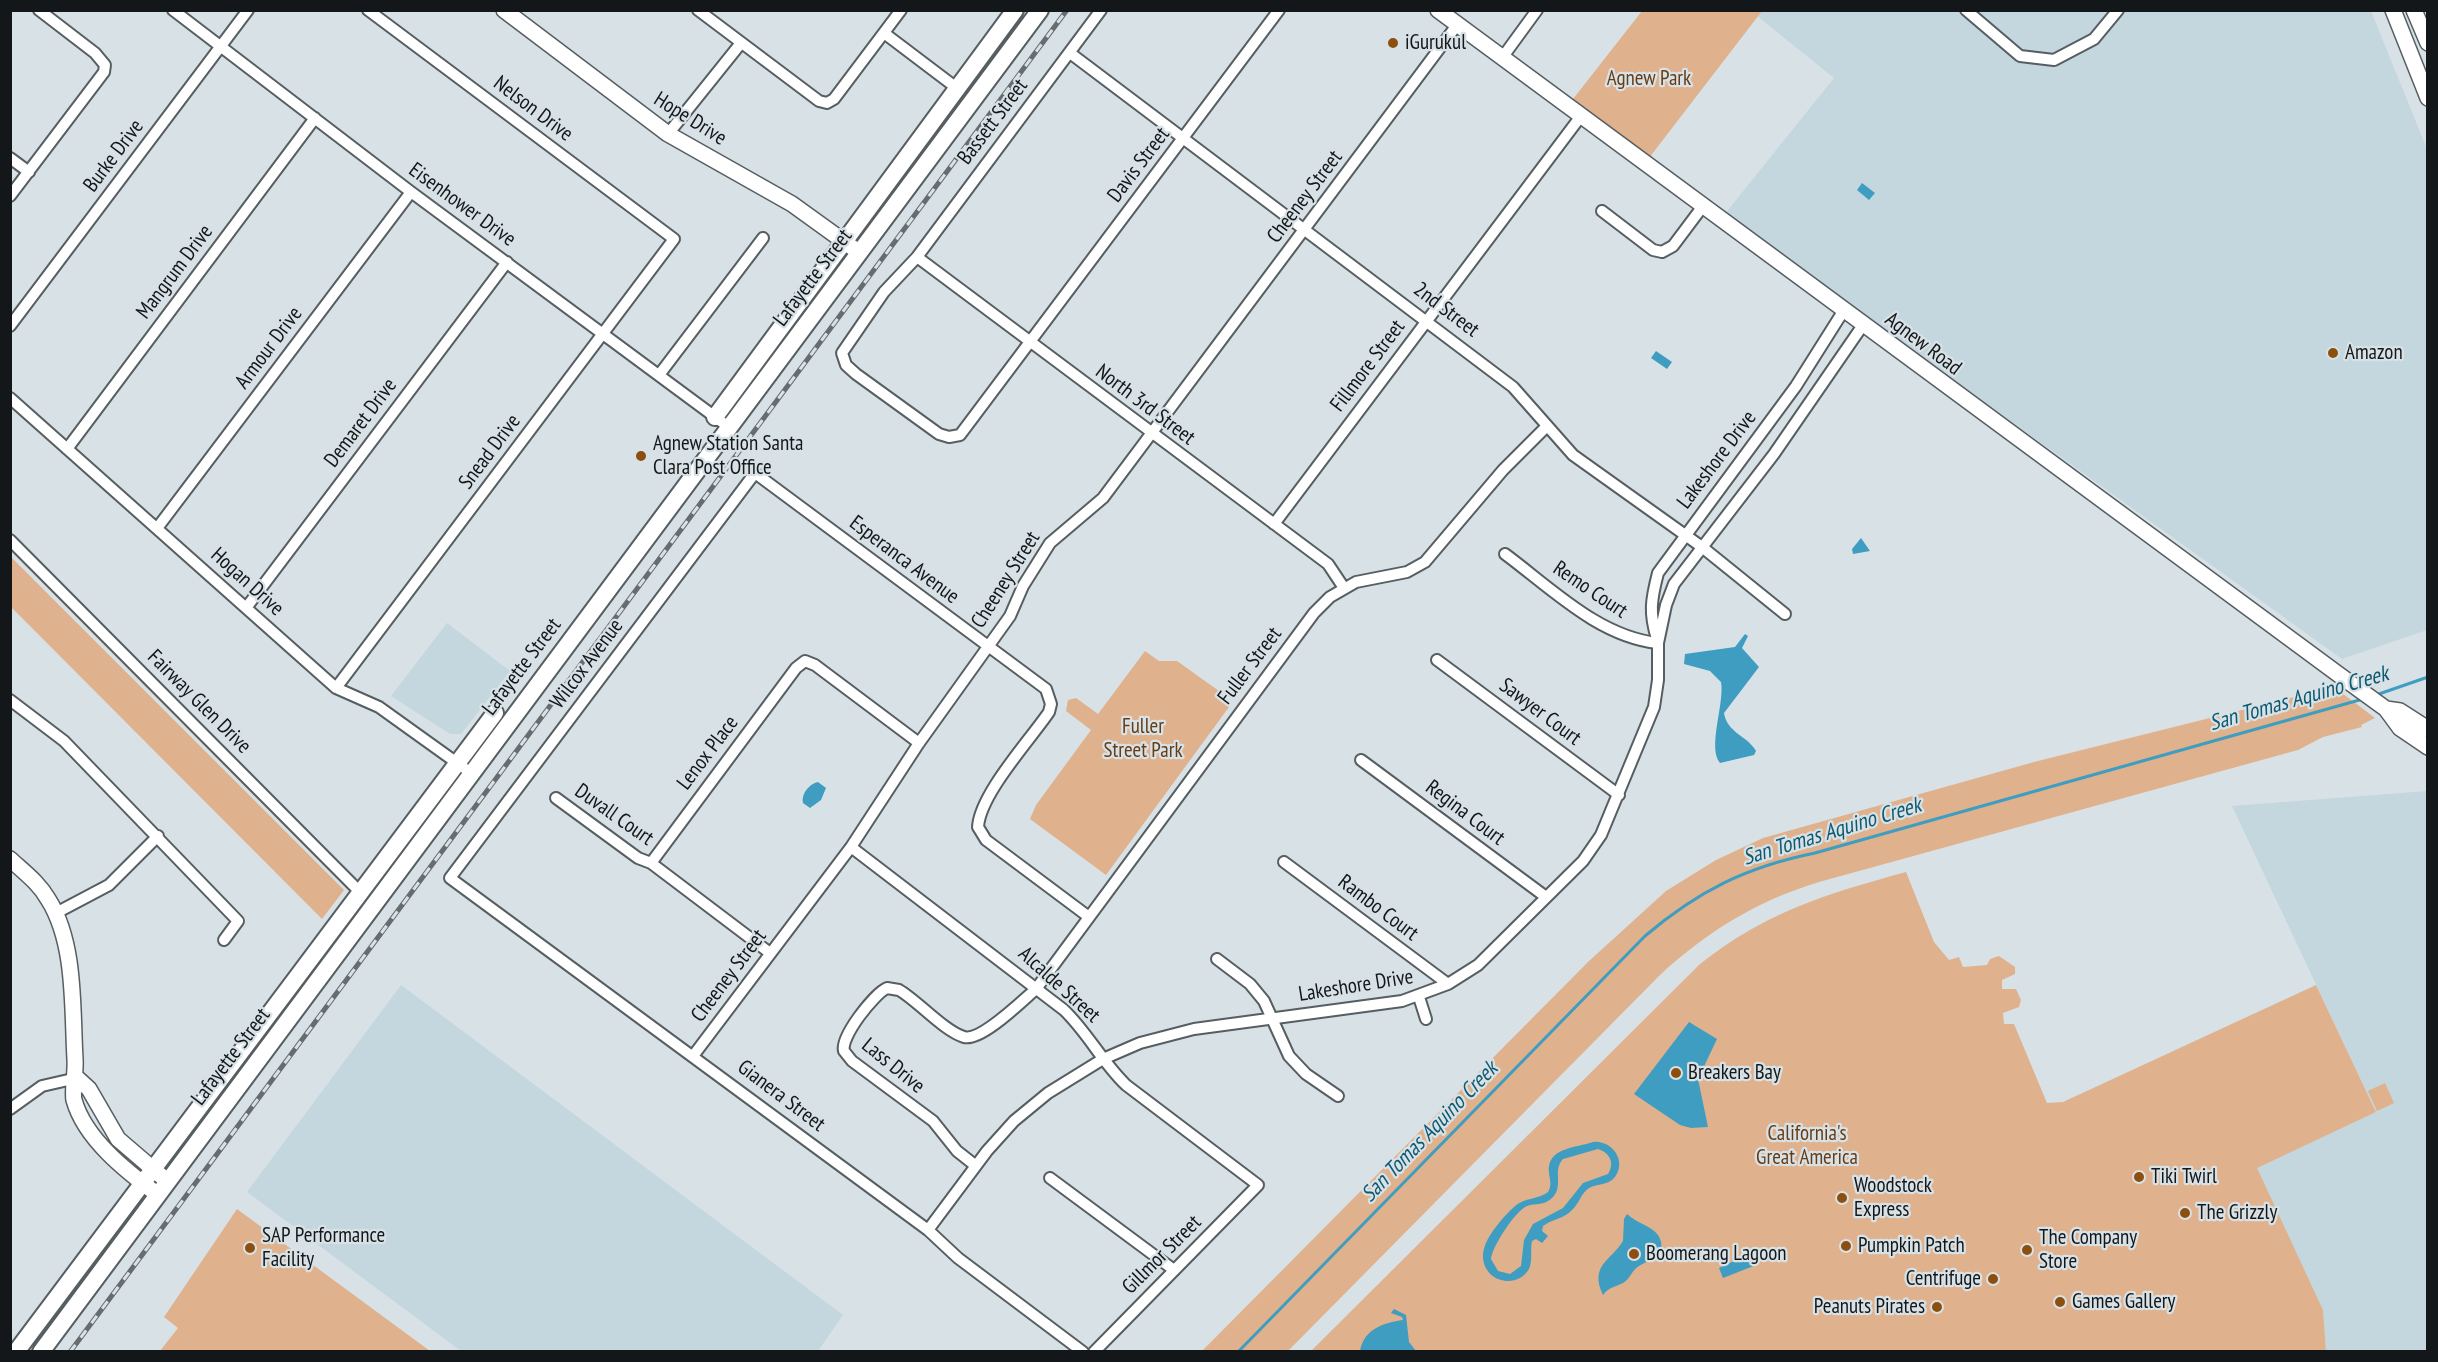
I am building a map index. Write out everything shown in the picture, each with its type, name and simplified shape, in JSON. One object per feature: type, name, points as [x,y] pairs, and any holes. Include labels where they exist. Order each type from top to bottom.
[{"type":"main road","name":"Lafayette Street","points":[[715,417],[1015,10]]},
{"type":"main road","name":"Lafayette Street","points":[[41,1352],[1040,10]]},
{"type":"main road","name":"Lafayette Street","points":[[16,1352],[359,891],[495,713]]},
{"type":"street","points":[[10,196],[104,72],[105,65],[95,53],[39,10]]},
{"type":"street","name":"Eisenhower Drive","points":[[173,10],[411,192],[730,428]]},
{"type":"street","name":"Burke Drive","points":[[10,326],[248,10]]},
{"type":"street","name":"Nelson Drive","points":[[368,10],[674,239]]},
{"type":"street","name":"Hope Drive","points":[[504,10],[668,134],[792,204],[860,254]]},
{"type":"street","points":[[698,10],[819,102],[827,104],[834,99],[901,10]]},
{"type":"street","name":"Bassett Street","points":[[1029,342],[960,435],[953,436],[939,435],[856,374],[846,365],[842,353],[884,292],[917,257],[1101,10]]},
{"type":"street","name":"Davis Street","points":[[1029,342],[1279,10]]},
{"type":"street","name":"Agnew Road","points":[[1438,10],[1863,326],[2342,677],[2386,710],[2400,728],[2427,747]]},
{"type":"street","points":[[1502,58],[1537,10]]},
{"type":"street","points":[[1966,10],[2020,56],[2054,60],[2094,39],[2118,10]]},
{"type":"street","points":[[2392,10],[2427,98]]},
{"type":"street","points":[[2414,10],[2427,43]]},
{"type":"street","name":"Cheeney Street","points":[[693,1056],[852,847],[919,743],[1010,615],[1023,586],[1050,543],[1103,498],[1306,230],[1457,25]]},
{"type":"street","points":[[884,33],[958,88]]},
{"type":"street","points":[[668,134],[741,43]]},
{"type":"street","name":"2nd Street","points":[[1070,53],[1513,387],[1546,428],[1573,455],[1702,547],[1785,614]]},
{"type":"street","name":"Fillmore Street","points":[[1274,524],[1581,116]]},
{"type":"street","name":"Mangrum Drive","points":[[67,449],[315,118]]},
{"type":"street","points":[[10,158],[29,172]]},
{"type":"street","name":"Armour Drive","points":[[158,527],[411,192]]},
{"type":"street","points":[[1602,211],[1653,250],[1662,252],[1673,246],[1703,206]]},
{"type":"street","points":[[659,375],[764,238]]},
{"type":"street","name":"Snead Drive","points":[[336,688],[674,239]]},
{"type":"street","name":"North 3rd Street","points":[[917,257],[1151,435],[1328,564],[1344,588]]},
{"type":"street","name":"Demaret Drive","points":[[246,608],[507,262]]},
{"type":"street","name":"Lakeshore Drive","points":[[1658,642],[1651,617],[1652,596],[1658,573],[1796,386],[1844,310]]},
{"type":"street","name":"Lakeshore Drive","points":[[928,1230],[1000,1135],[1031,1106],[1064,1082],[1103,1059],[1140,1043],[1176,1032],[1383,1005],[1419,997],[1448,984],[1489,955],[1592,848],[1619,795],[1654,707],[1658,680],[1658,642],[1666,605],[1674,584],[1792,429],[1863,326]]},
{"type":"street","name":"Hogan Drive","points":[[10,398],[158,527],[336,688],[379,707],[471,773]]},
{"type":"street","name":"Fuller Street","points":[[1036,989],[1314,613],[1344,588],[1356,582],[1407,572],[1425,562],[1503,470],[1546,428]]},
{"type":"street","name":"Esperanca Avenue","points":[[755,473],[1046,689],[1052,704],[1045,718],[999,781],[981,813],[978,827],[986,840],[1089,917]]},
{"type":"street","name":"Wilcox Avenue","points":[[450,878],[755,473]]},
{"type":"street","name":"Fairway Glen Drive","points":[[10,540],[359,891]]},
{"type":"street","name":"Remo Court","points":[[1505,554],[1597,622],[1621,635],[1658,642]]},
{"type":"street","name":"Sawyer Court","points":[[1437,660],[1619,795]]},
{"type":"street","name":"Lenox Place","points":[[651,863],[796,668],[805,661],[815,665],[919,743]]},
{"type":"street","points":[[10,700],[64,741],[238,921],[224,940]]},
{"type":"street","name":"Agnew Road","points":[[2386,710],[2400,711],[2427,729]]},
{"type":"street","name":"Regina Court","points":[[1361,760],[1546,897]]},
{"type":"street","name":"Duvall Court","points":[[556,798],[638,858],[651,863]]},
{"type":"street","points":[[56,914],[109,885],[158,836]]},
{"type":"street","name":"Alcalde Street","points":[[852,847],[1000,958],[1074,1020],[1126,1085],[1258,1185]]},
{"type":"street","points":[[10,860],[36,882],[56,914],[69,965],[76,1078],[73,1097],[92,1133],[162,1188]]},
{"type":"street","name":"Rambo Court","points":[[1284,862],[1448,984]]},
{"type":"street","points":[[651,863],[770,953]]},
{"type":"street","name":"Gianera Street","points":[[450,878],[928,1230],[958,1258],[1083,1352]]},
{"type":"street","points":[[1217,959],[1250,984],[1264,1001],[1289,1056],[1306,1074],[1338,1096]]},
{"type":"street","name":"Lass Drive","points":[[976,1166],[957,1151],[933,1121],[848,1057],[843,1042],[877,995],[888,988],[904,993],[957,1034],[970,1038],[981,1034],[1036,989]]},
{"type":"street","points":[[1419,997],[1426,1019]]},
{"type":"street","points":[[10,1109],[42,1086],[76,1078]]},
{"type":"street","points":[[1050,1178],[1174,1270]]},
{"type":"street","name":"Gillmor Street","points":[[1094,1352],[1258,1185]]},
{"type":"shaded area","points":[[1762,11],[2371,11],[2427,149],[2427,630],[2342,659],[1724,215],[1834,78],[1757,16]]},
{"type":"shaded area","points":[[447,623],[510,671],[461,734],[450,734],[391,696]]},
{"type":"shaded area","points":[[2427,791],[2427,1351],[2326,1351],[2323,1310],[2256,1168],[2376,1112],[2232,806]]},
{"type":"shaded area","points":[[401,985],[843,1315],[818,1351],[461,1351],[247,1192]]},
{"type":"green space","name":"Agnew Park","points":[[1642,11],[1762,11],[1649,158],[1573,99]]},
{"type":"green space","points":[[11,557],[344,890],[322,919],[11,607]]},
{"type":"green space","name":"Fuller Street Park","points":[[1145,651],[1159,661],[1177,661],[1226,696],[1229,707],[1106,875],[1030,819],[1036,805],[1091,730],[1066,711],[1068,700],[1076,698],[1098,714]]},
{"type":"green space","points":[[2334,687],[2375,718],[2361,725],[2362,727],[2323,737],[2298,750],[1819,882],[1775,898],[1734,919],[1697,944],[1661,974],[1288,1351],[1202,1351],[1588,962],[1666,891],[1716,860],[1763,838],[2034,762]]},
{"type":"green space","name":"California's Great America","points":[[1906,872],[1934,942],[1949,960],[1959,957],[1963,967],[1987,965],[1990,959],[1999,956],[2015,967],[2015,974],[2002,980],[2002,989],[2016,989],[2021,1000],[2019,1007],[2003,1013],[2004,1024],[2014,1024],[2047,1103],[2063,1102],[2316,985],[2376,1112],[2257,1168],[2323,1310],[2326,1351],[1310,1352],[1700,964],[1725,946],[1773,918],[1849,888]]},
{"type":"green space","points":[[2385,1083],[2394,1103],[2377,1111],[2368,1091]]},
{"type":"green space","name":"SAP Performance Facility","points":[[237,1209],[430,1351],[160,1351],[178,1328],[164,1317]]},
{"type":"water","points":[[1862,183],[1875,193],[1869,200],[1857,190]]},
{"type":"water","points":[[1656,351],[1672,362],[1667,369],[1651,358]]},
{"type":"water","points":[[1861,538],[1870,551],[1853,554],[1852,549]]},
{"type":"water","points":[[1745,634],[1748,636],[1742,648],[1759,667],[1724,713],[1733,730],[1756,751],[1754,755],[1720,763],[1715,747],[1722,691],[1721,682],[1710,671],[1684,664],[1685,654],[1735,647]]},
{"type":"water","points":[[818,782],[826,788],[821,800],[810,808],[803,803],[803,796],[809,787]]},
{"type":"water","name":"Breakers Bay","points":[[1689,1022],[1717,1039],[1698,1079],[1708,1127],[1691,1128],[1680,1125],[1634,1094]]},
{"type":"water","points":[[1593,1142],[1606,1144],[1616,1153],[1619,1164],[1615,1177],[1609,1182],[1589,1188],[1569,1213],[1543,1226],[1542,1231],[1548,1236],[1542,1243],[1536,1239],[1532,1241],[1530,1266],[1524,1276],[1509,1281],[1494,1277],[1484,1265],[1483,1256],[1486,1243],[1494,1229],[1519,1203],[1548,1192],[1549,1164],[1557,1153]],"holes":[[[1598,1149],[1611,1162],[1608,1174],[1583,1183],[1563,1208],[1533,1224],[1524,1240],[1521,1266],[1510,1274],[1498,1271],[1491,1259],[1500,1238],[1522,1209],[1547,1202],[1553,1197],[1558,1188],[1558,1168],[1563,1159]]]},
{"type":"water","name":"Boomerang Lagoon","points":[[1627,1214],[1658,1235],[1661,1241],[1660,1251],[1637,1268],[1623,1283],[1603,1295],[1599,1285],[1600,1270],[1623,1241],[1624,1219]]},
{"type":"water","points":[[1751,1253],[1756,1265],[1723,1278],[1719,1268]]},
{"type":"water","points":[[1394,1309],[1406,1315],[1409,1342],[1416,1351],[1360,1351],[1362,1343],[1375,1328],[1403,1320],[1402,1317],[1391,1313]]},
{"type":"waterway","name":"San Tomas Aquino Creek","points":[[2376,695],[2428,677]]},
{"type":"waterway","name":"San Tomas Aquino Creek","points":[[1238,1352],[1645,936],[1684,906],[1704,894],[1745,874],[1790,859],[2363,699]]},
{"type":"railway","points":[[70,1352],[1067,10]]},
{"type":"place","name":"iGurukul","points":[[1393,43]]},
{"type":"place","name":"Amazon","points":[[2333,353]]},
{"type":"place","name":"Agnew Station Santa Clara Post Office","points":[[641,456]]},
{"type":"place","name":"Breakers Bay","points":[[1676,1073]]},
{"type":"place","name":"Tiki Twirl","points":[[2139,1177]]},
{"type":"place","name":"Woodstock Express","points":[[1842,1198]]},
{"type":"place","name":"The Grizzly","points":[[2185,1213]]},
{"type":"place","name":"Pumpkin Patch","points":[[1846,1246]]},
{"type":"place","name":"SAP Performance Facility","points":[[250,1248]]},
{"type":"place","name":"The Company Store","points":[[2027,1250]]},
{"type":"place","name":"Boomerang Lagoon","points":[[1634,1254]]},
{"type":"place","name":"Centrifuge","points":[[1993,1279]]},
{"type":"place","name":"Games Gallery","points":[[2060,1302]]},
{"type":"place","name":"Peanuts Pirates","points":[[1937,1307]]}]
